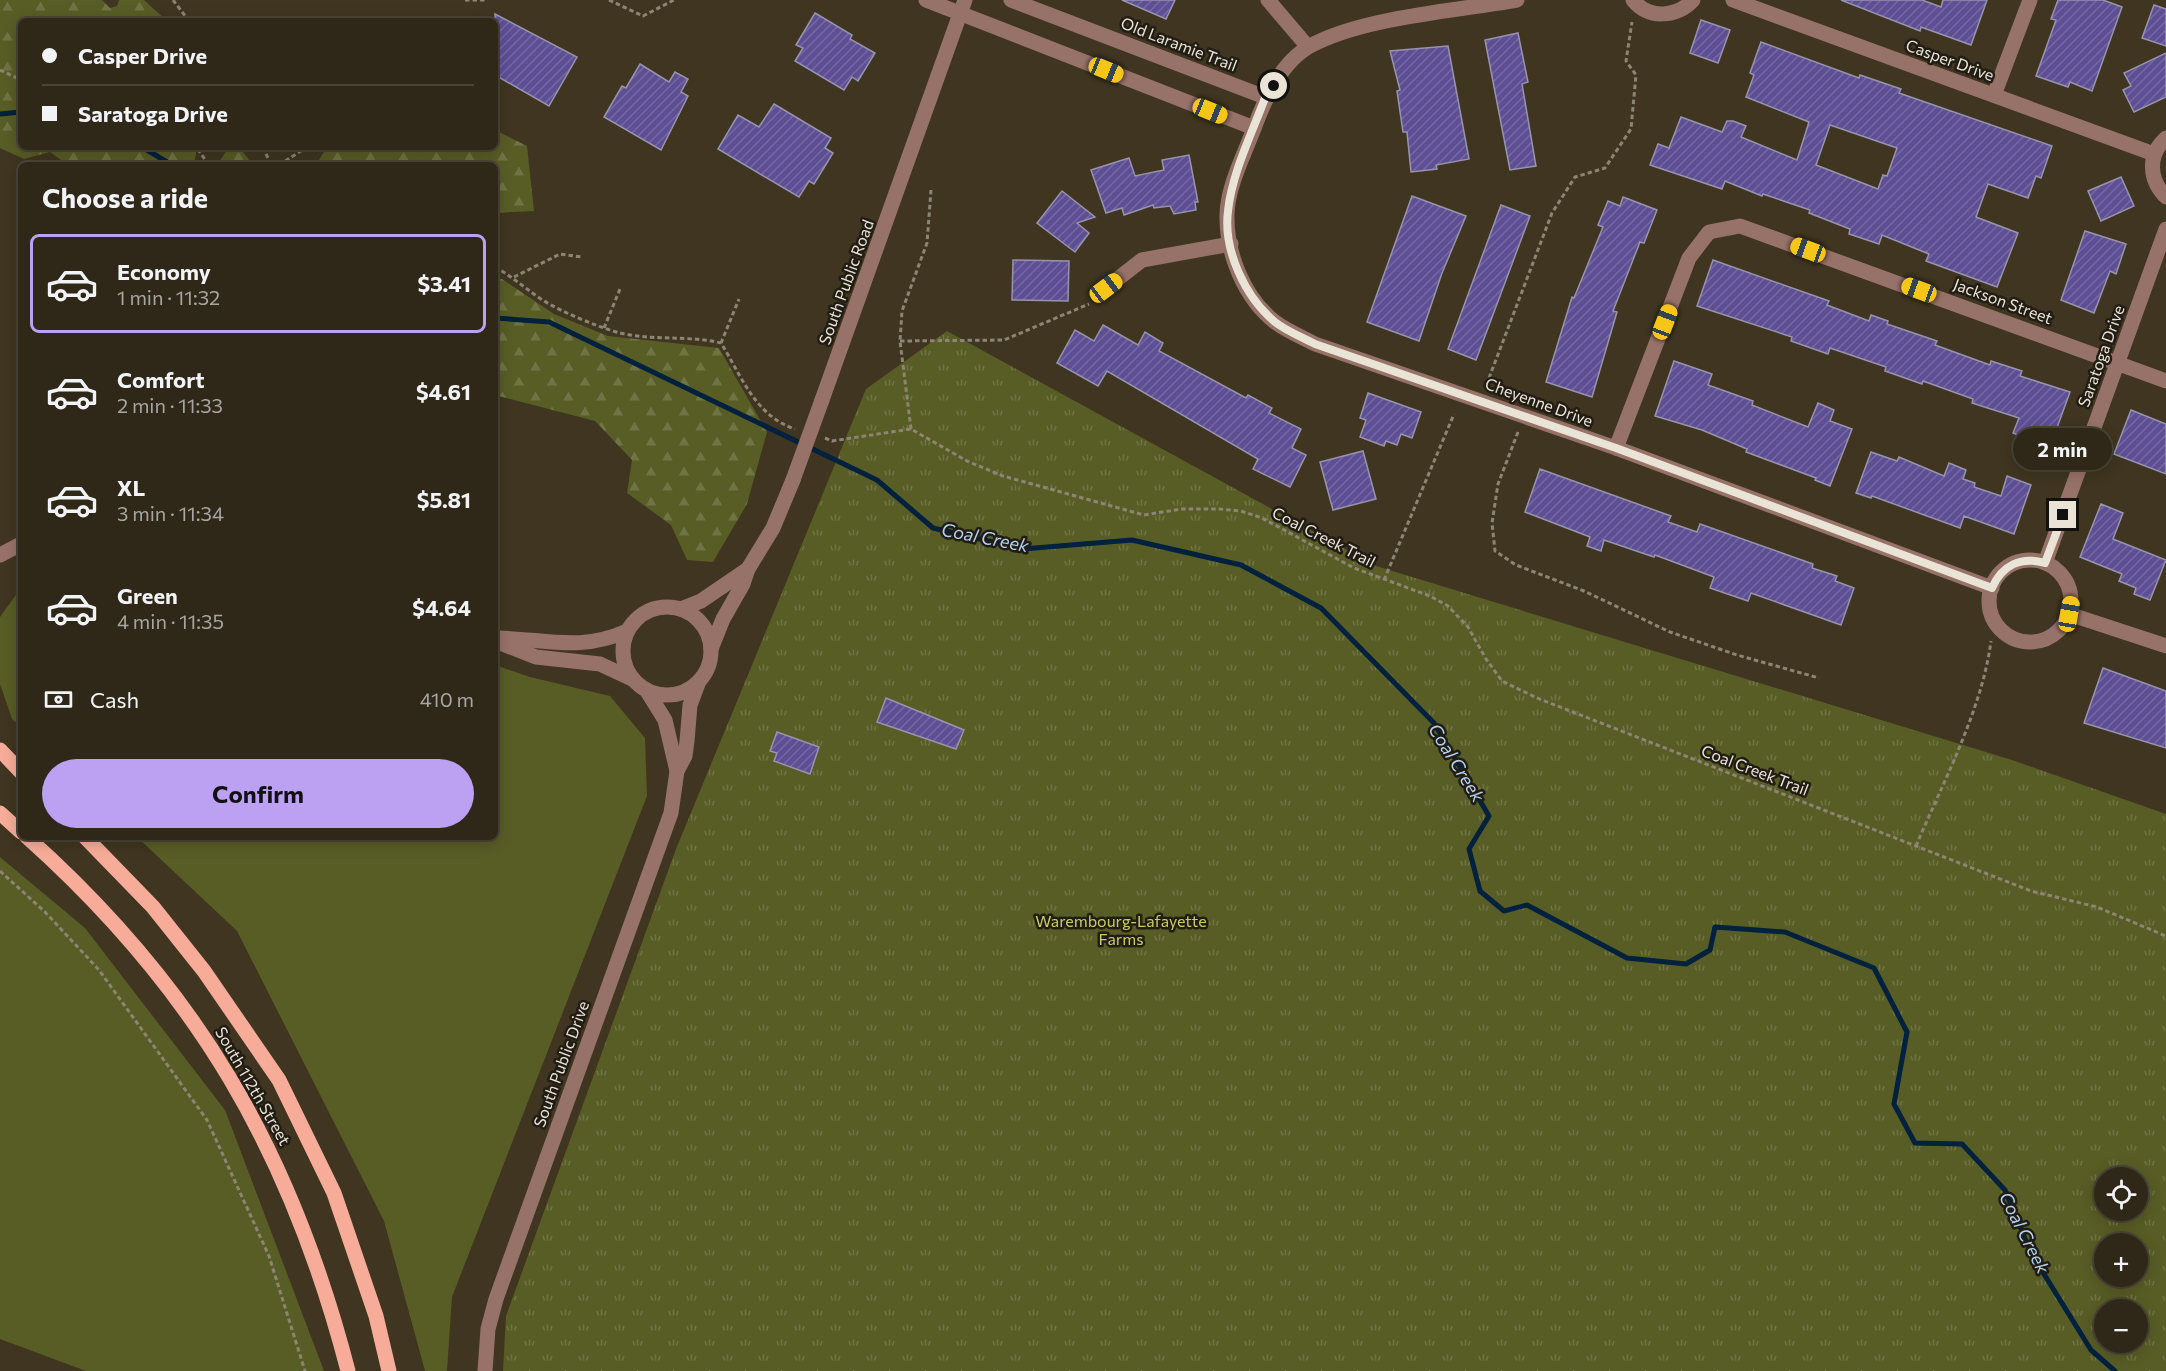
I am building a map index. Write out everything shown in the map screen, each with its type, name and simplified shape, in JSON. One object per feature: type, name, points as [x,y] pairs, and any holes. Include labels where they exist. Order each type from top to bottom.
[{"type":"main road","points":[[0,750],[18,769]]},
{"type":"main road","points":[[0,765],[18,780]]},
{"type":"main road","points":[[0,813],[18,829]]},
{"type":"main road","name":"South 112th Street","points":[[30,840],[88,896],[142,955],[222,1062],[258,1126],[297,1210],[328,1296],[348,1371]]},
{"type":"main road","name":"South 112th Street","points":[[88,840],[153,907],[204,971],[279,1080],[334,1193],[376,1316],[389,1371]]},
{"type":"street","points":[[926,0],[963,6],[1254,128],[1265,98],[1289,64],[1308,47],[1349,29],[1517,0]]},
{"type":"street","name":"Old Laramie Trail","points":[[1011,0],[1265,98]]},
{"type":"street","points":[[1268,0],[1308,47]]},
{"type":"street","points":[[1633,0],[1645,10],[1667,14],[1678,12],[1693,0]]},
{"type":"street","name":"Casper Drive","points":[[1733,0],[2154,154]]},
{"type":"street","points":[[1994,95],[2030,0]]},
{"type":"street","name":"South Public Road","points":[[711,649],[748,569],[773,528],[793,480],[963,6]]},
{"type":"street","name":"Cheyenne Drive","points":[[1254,128],[1231,191],[1227,213],[1231,244],[1241,279],[1252,298],[1275,322],[1315,344],[1616,448],[1992,588]]},
{"type":"street","points":[[2166,138],[2154,154],[2153,177],[2166,197]]},
{"type":"street","name":"Jackson Street","points":[[1616,448],[1689,258],[1709,232],[1740,226],[2166,381]]},
{"type":"street","name":"Saratoga Drive","points":[[2045,563],[2166,229]]},
{"type":"street","points":[[1106,288],[1142,260],[1231,244]]},
{"type":"street","points":[[0,555],[18,546]]},
{"type":"street","points":[[2025,560],[2045,563],[2065,579],[2070,596],[2069,614],[2056,633],[2046,638],[2034,641],[2012,637],[1995,621],[1990,610],[1992,588],[1996,577],[2014,563],[2025,560]]},
{"type":"street","name":"South Public Road","points":[[681,609],[707,598],[748,569]]},
{"type":"street","points":[[498,640],[586,644],[627,631],[646,612],[663,607],[681,609],[702,625],[711,649],[708,666],[692,694],[685,756],[677,771]]},
{"type":"street","points":[[2069,614],[2166,646]]},
{"type":"street","points":[[627,631],[622,652],[632,679]]},
{"type":"street","points":[[498,641],[536,657],[600,664],[632,679],[647,691],[665,720],[677,771]]},
{"type":"street","points":[[647,691],[656,694],[676,694],[699,681]]},
{"type":"street","name":"South Public Drive","points":[[484,1371],[488,1329],[496,1299],[671,813],[677,771]]},
{"type":"path","points":[[173,0],[187,18]]},
{"type":"path","points":[[465,0],[485,0]]},
{"type":"path","points":[[609,0],[643,16],[674,0]]},
{"type":"path","points":[[1489,378],[1552,213],[1575,177],[1605,168],[1631,129],[1636,75],[1626,61],[1632,22]]},
{"type":"path","points":[[0,70],[18,79]]},
{"type":"path","points":[[197,150],[207,162]]},
{"type":"path","points":[[284,162],[302,150]]},
{"type":"path","points":[[823,438],[832,441],[911,429],[910,404],[900,340],[902,311],[927,243],[931,190]]},
{"type":"path","points":[[514,277],[560,254],[582,257]]},
{"type":"path","points":[[498,269],[514,277],[544,301],[604,328],[624,334],[703,339],[721,343],[747,391],[779,421],[804,432]]},
{"type":"path","points":[[604,328],[620,289]]},
{"type":"path","points":[[721,343],[739,299]]},
{"type":"path","points":[[900,340],[1004,340],[1089,304]]},
{"type":"path","points":[[1384,580],[1454,414]]},
{"type":"path","points":[[1521,416],[1517,437],[1498,484],[1492,523],[1494,551],[1516,565],[1584,591],[1671,632],[1737,655],[1819,678]]},
{"type":"path","name":"Coal Creek Trail","points":[[911,429],[967,460],[1003,476],[1144,515],[1182,509],[1241,511],[1262,518],[1354,568],[1431,596],[1448,606],[1468,627],[1486,659],[1502,681],[1537,698],[2031,891],[2097,907],[2166,936]]},
{"type":"path","points":[[1916,846],[1960,742],[1979,689],[1991,641]]},
{"type":"path","points":[[0,871],[45,912],[99,970],[207,1120],[269,1256],[304,1371]]},
{"type":"green space","points":[[0,0],[102,0],[110,8],[117,6],[119,0],[144,0],[164,18],[18,18],[18,150],[196,150],[194,162],[64,162],[50,152],[24,159],[0,148]]},
{"type":"green space","points":[[498,132],[527,146],[534,211],[498,213],[498,162],[323,162],[319,160],[325,150],[498,150]]},
{"type":"green space","points":[[227,150],[241,150],[251,162],[219,162]]},
{"type":"green space","points":[[498,279],[502,279],[554,314],[608,336],[719,348],[767,432],[747,504],[713,562],[687,560],[671,525],[627,493],[632,460],[595,421],[498,396]]},
{"type":"green space","name":"Warembourg-Lafayette Farms","points":[[947,331],[1376,566],[2012,760],[2166,814],[2166,1371],[503,1371],[506,1316],[676,849],[866,389]]},
{"type":"green space","points":[[18,592],[18,724],[12,719],[0,684],[0,617]]},
{"type":"green space","points":[[498,666],[530,677],[610,696],[645,738],[647,796],[452,1297],[447,1371],[425,1371],[384,1221],[237,931],[140,840],[498,840]]},
{"type":"green space","points":[[0,857],[85,928],[225,1110],[324,1371],[86,1371],[0,1339]]},
{"type":"building","points":[[1122,0],[1175,0],[1166,19]]},
{"type":"building","points":[[1841,0],[1922,0],[1941,7],[1943,0],[1987,0],[1971,45],[1921,27],[1920,31]]},
{"type":"building","points":[[2058,0],[2103,0],[2122,7],[2092,91],[2070,82],[2068,87],[2036,76],[2056,20],[2051,19]]},
{"type":"building","points":[[2154,5],[2166,9],[2166,46],[2142,38]]},
{"type":"building","points":[[815,13],[852,35],[850,39],[875,53],[858,81],[852,77],[844,90],[795,61],[803,48],[796,45]]},
{"type":"building","points":[[495,14],[577,57],[549,106],[498,77],[498,18],[495,18]]},
{"type":"building","points":[[1701,20],[1730,30],[1718,63],[1690,53]]},
{"type":"building","points":[[1518,33],[1528,82],[1522,84],[1536,166],[1510,170],[1485,40]]},
{"type":"building","points":[[1761,42],[1859,78],[1860,75],[1901,89],[1899,93],[2052,146],[2041,178],[2036,176],[2028,198],[1988,184],[1976,217],[2018,233],[1997,287],[1926,261],[1929,254],[1882,235],[1879,244],[1849,234],[1850,229],[1809,213],[1810,210],[1763,194],[1762,196],[1725,181],[1722,189],[1650,165],[1658,144],[1669,148],[1681,117],[1722,132],[1727,121],[1733,121],[1746,126],[1741,137],[1797,160],[1809,122],[1746,97],[1754,75],[1750,73]],"holes":[[[1830,125],[1897,148],[1887,176],[1883,175],[1878,189],[1816,165]]]},
{"type":"building","points":[[1448,46],[1469,159],[1436,165],[1437,169],[1411,172],[1407,132],[1403,132],[1397,91],[1400,90],[1390,51]]},
{"type":"building","points":[[2166,53],[2166,97],[2134,112],[2123,90],[2131,86],[2124,73]]},
{"type":"building","points":[[640,64],[669,82],[675,72],[688,79],[681,92],[688,96],[661,150],[604,117],[622,86],[626,88]]},
{"type":"building","points":[[774,104],[831,138],[825,148],[833,153],[814,184],[809,181],[799,197],[718,149],[738,115],[759,127]]},
{"type":"building","points":[[1189,155],[1198,202],[1195,202],[1196,210],[1174,214],[1170,206],[1154,208],[1153,205],[1124,215],[1122,208],[1106,213],[1091,170],[1129,158],[1135,176],[1164,170],[1162,160]]},
{"type":"building","points":[[2121,177],[2134,206],[2101,221],[2088,191]]},
{"type":"building","points":[[1062,191],[1095,217],[1077,223],[1089,233],[1075,252],[1037,223]]},
{"type":"building","points":[[1412,196],[1466,216],[1442,273],[1419,341],[1367,322]]},
{"type":"building","points":[[1623,197],[1657,210],[1644,243],[1640,242],[1613,311],[1617,312],[1592,397],[1546,382],[1572,297],[1574,298],[1603,227],[1598,225],[1608,201],[1620,206]]},
{"type":"building","points":[[1501,205],[1530,216],[1476,360],[1448,349]]},
{"type":"building","points":[[2085,231],[2126,244],[2116,274],[2110,271],[2094,313],[2061,300]]},
{"type":"building","points":[[1013,260],[1069,261],[1068,301],[1012,300]]},
{"type":"building","points":[[1713,260],[1829,301],[1827,305],[1869,321],[1871,315],[1888,321],[1887,324],[1937,341],[1935,345],[1990,365],[1991,361],[2022,371],[2020,376],[2070,392],[2050,447],[2013,433],[2019,418],[1972,403],[1973,399],[1923,381],[1922,384],[1885,371],[1886,367],[1830,348],[1828,354],[1791,341],[1792,337],[1697,306]]},
{"type":"building","points":[[1103,325],[1138,345],[1145,332],[1163,343],[1159,351],[1246,398],[1248,395],[1272,408],[1269,413],[1301,429],[1292,448],[1306,455],[1290,487],[1253,469],[1258,459],[1107,371],[1098,386],[1057,363],[1075,330],[1094,341]]},
{"type":"building","points":[[1674,361],[1712,374],[1708,385],[1753,401],[1752,405],[1808,427],[1818,403],[1834,410],[1830,421],[1852,429],[1830,486],[1815,480],[1816,478],[1746,452],[1747,449],[1702,430],[1655,416]]},
{"type":"building","points":[[1368,393],[1421,412],[1412,438],[1401,434],[1397,445],[1386,441],[1384,446],[1360,437],[1366,420],[1360,418]]},
{"type":"building","points":[[2131,410],[2166,424],[2166,474],[2114,454]]},
{"type":"building","points":[[1363,451],[1376,499],[1333,510],[1320,462]]},
{"type":"building","points":[[1871,452],[1897,461],[1899,457],[1944,476],[1949,463],[1966,470],[1963,479],[1975,483],[1974,487],[2001,496],[2007,476],[2031,485],[2014,534],[1964,516],[1960,528],[1872,496],[1871,498],[1856,493]]},
{"type":"building","points":[[1540,469],[1671,516],[1668,522],[1697,532],[1700,524],[1813,564],[1812,568],[1837,576],[1835,581],[1854,588],[1841,625],[1751,593],[1748,601],[1710,588],[1714,577],[1655,555],[1654,557],[1604,540],[1601,551],[1587,546],[1590,537],[1525,512]]},
{"type":"building","points":[[2101,504],[2123,513],[2113,539],[2166,560],[2150,600],[2134,594],[2136,588],[2119,581],[2122,574],[2080,557]]},
{"type":"building","points":[[2103,668],[2166,691],[2166,748],[2084,723]]},
{"type":"building","points":[[886,698],[964,730],[956,749],[877,722]]},
{"type":"building","points":[[777,732],[819,747],[810,774],[774,761],[777,753],[770,751]]},
{"type":"waterway","name":"Coal Creek","points":[[0,114],[18,112]]},
{"type":"waterway","name":"Coal Creek","points":[[147,150],[167,162]]},
{"type":"waterway","name":"Coal Creek","points":[[498,318],[549,322],[877,480],[933,528],[1023,549],[1132,540],[1241,565],[1321,608],[1434,723],[1489,816],[1469,849],[1480,891],[1504,911],[1527,905],[1627,958],[1686,964],[1710,950],[1715,927],[1785,932],[1874,968],[1907,1032],[1894,1104],[1915,1143],[1962,1144],[2005,1190],[2031,1253],[2091,1350],[2115,1371]]},
{"type":"route","points":[[1274,86],[1265,98],[1231,191],[1227,213],[1229,233],[1241,279],[1252,298],[1275,322],[1315,344],[1616,448],[1992,588],[1996,577],[2014,563],[2025,560],[2045,563],[2063,515]]}]
